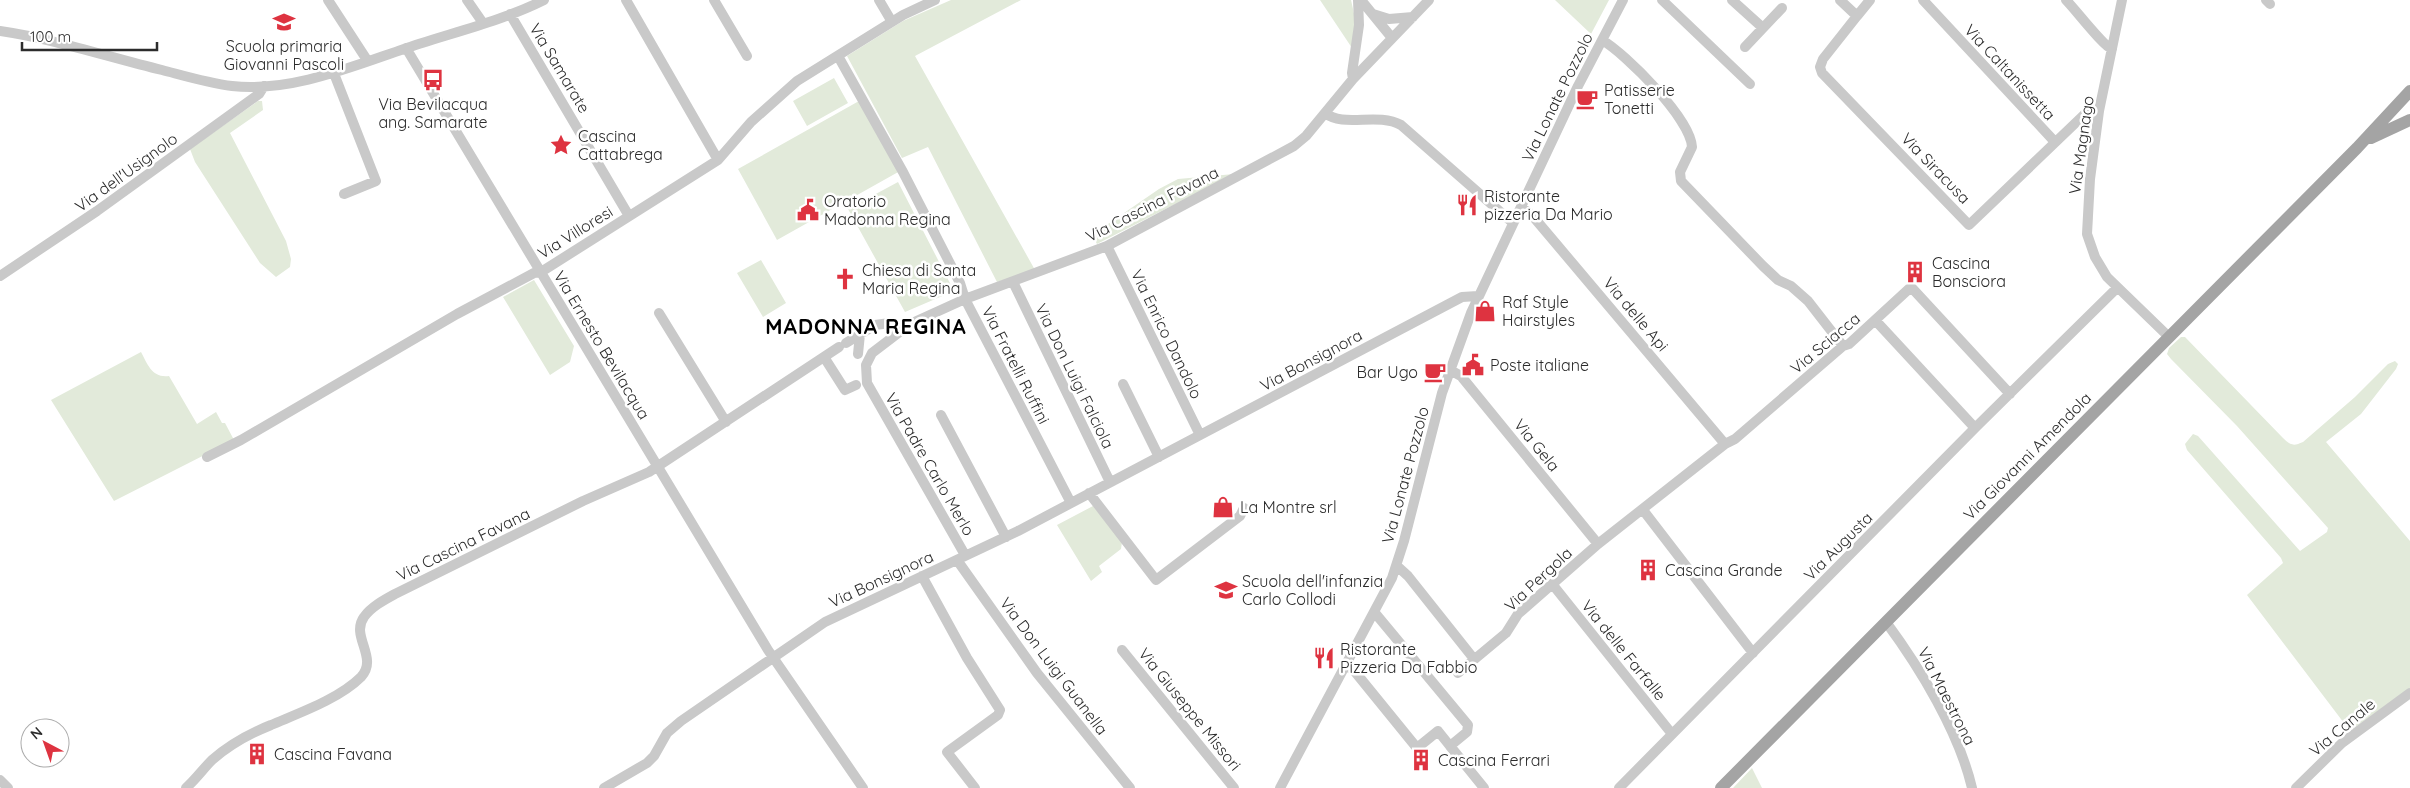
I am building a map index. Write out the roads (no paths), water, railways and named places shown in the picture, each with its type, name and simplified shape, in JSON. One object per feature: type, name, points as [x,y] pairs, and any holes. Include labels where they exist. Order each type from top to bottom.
[{"type":"main road","name":"Via Giovanni Amendola","points":[[1721,788],[2357,148],[2410,91]]},
{"type":"main road","name":"Via Giovanni Amendola","points":[[2357,148],[2383,131],[2410,120]]},
{"type":"street","points":[[328,0],[367,60]]},
{"type":"street","points":[[467,0],[483,23]]},
{"type":"street","points":[[626,0],[718,160]]},
{"type":"street","points":[[714,0],[747,56]]},
{"type":"street","points":[[879,0],[892,22]]},
{"type":"street","name":"Via Villoresi","points":[[207,457],[241,440],[457,314],[534,273],[540,272],[718,160],[751,122],[789,87],[892,22],[935,0]]},
{"type":"street","points":[[1360,0],[1392,38]]},
{"type":"street","points":[[1353,79],[1352,69],[1359,26],[1360,0]]},
{"type":"street","name":"Via Cascina Favana","points":[[869,387],[865,369],[872,353],[898,332],[936,311],[965,299],[1107,246],[1294,146],[1353,79],[1429,0]]},
{"type":"street","name":"Via Lonate Pozzolo","points":[[1280,788],[1375,613],[1397,566],[1450,370],[1478,296],[1623,0]]},
{"type":"street","points":[[1662,0],[1750,84]]},
{"type":"street","points":[[1732,0],[1763,28]]},
{"type":"street","points":[[1840,0],[1857,16],[1870,0]]},
{"type":"street","name":"Via Caltanissetta","points":[[1924,0],[2055,142]]},
{"type":"street","points":[[2066,0],[2094,30],[2105,46],[2112,49]]},
{"type":"street","name":"Via Magnago","points":[[2122,0],[2099,111],[2090,179],[2087,234],[2101,269],[2117,288],[2126,293],[2169,337]]},
{"type":"street","name":"Via Samarate","points":[[0,31],[64,44],[208,82],[233,86],[264,86],[298,81],[334,71],[510,14],[541,1]]},
{"type":"street","points":[[1745,47],[1782,8]]},
{"type":"street","name":"Via Samarate","points":[[510,14],[629,216]]},
{"type":"street","points":[[1371,14],[1389,19],[1413,17]]},
{"type":"street","name":"Via Siracusa","points":[[1857,16],[1823,59],[1820,67],[1822,72],[1969,225],[2088,111],[2099,111]]},
{"type":"street","points":[[2094,30],[2115,35]]},
{"type":"street","points":[[1602,40],[1632,64],[1688,129],[1692,146],[1680,172],[1681,181],[1763,266],[1778,280],[1791,286],[1808,301],[1843,346]]},
{"type":"street","name":"Via Ernesto Bevilacqua","points":[[406,48],[772,657]]},
{"type":"street","name":"Via Fratelli Ruffini","points":[[838,56],[903,172],[960,283],[965,299],[1071,503]]},
{"type":"street","points":[[334,71],[376,182],[344,194]]},
{"type":"street","name":"Via dell'Usignolo","points":[[0,276],[97,211],[259,94],[264,86]]},
{"type":"street","points":[[1325,113],[1334,118],[1384,119],[1401,125],[1513,223]]},
{"type":"street","name":"Via delle Api","points":[[1521,206],[1531,214],[1588,280],[1724,444]]},
{"type":"street","name":"Via Enrico Dandolo","points":[[1107,246],[1200,435]]},
{"type":"street","name":"Via Don Luigi Falciola","points":[[1013,282],[1110,482]]},
{"type":"street","name":"Via Sciacca","points":[[1643,510],[1724,444],[1735,439],[1843,346],[1849,344],[1911,287],[2010,394]]},
{"type":"street","points":[[1875,320],[1975,428],[2117,288]]},
{"type":"street","name":"Via Bonsignora","points":[[604,788],[647,763],[673,727],[772,657],[830,619],[961,558],[1071,503],[1462,297],[1478,296]]},
{"type":"street","points":[[659,313],[726,422]]},
{"type":"street","name":"Via Cascina Favana","points":[[186,788],[225,750],[271,725],[299,715],[362,677],[367,669],[368,661],[360,626],[364,617],[394,594],[583,501],[649,472],[860,334],[881,323],[890,323],[896,328]]},
{"type":"street","points":[[858,354],[860,334]]},
{"type":"street","points":[[824,357],[845,390],[856,385]]},
{"type":"street","name":"Via Gela","points":[[1450,370],[1462,376],[1598,544]]},
{"type":"street","points":[[1123,384],[1159,457]]},
{"type":"street","name":"Via Padre Carlo Merlo","points":[[869,387],[961,558]]},
{"type":"street","points":[[941,415],[1006,536]]},
{"type":"street","name":"Via Augusta","points":[[1619,788],[1975,428]]},
{"type":"street","points":[[1089,493],[1156,580],[1240,516],[1244,508]]},
{"type":"street","points":[[1643,510],[1753,654]]},
{"type":"street","name":"Via Pergola","points":[[1458,673],[1506,633],[1518,614],[1598,544],[1643,510]]},
{"type":"street","name":"Via Don Luigi Guanella","points":[[961,558],[1037,673],[1130,788]]},
{"type":"street","points":[[1397,566],[1408,576],[1474,659]]},
{"type":"street","points":[[922,576],[967,658],[1000,710],[998,715],[947,752],[975,788]]},
{"type":"street","name":"Via delle Farfalle","points":[[1553,585],[1672,734]]},
{"type":"street","points":[[1375,613],[1469,727],[1467,732],[1450,746]]},
{"type":"street","name":"Via Maestrona","points":[[1886,622],[1912,657],[1932,694],[1960,753],[1972,788]]},
{"type":"street","name":"Via Giuseppe Missori","points":[[1122,650],[1234,788]]},
{"type":"street","points":[[772,657],[862,788]]},
{"type":"street","points":[[1346,665],[1354,671],[1417,748],[1438,731],[1484,788]]},
{"type":"street","name":"Via Canale","points":[[2296,788],[2342,743],[2410,693]]},
{"type":"street","points":[[0,780],[8,788]]},
{"type":"place","name":"Scuola primaria Giovanni Pascoli","points":[[284,22]]},
{"type":"place","name":"Via Bevilacqua ang. Samarate","points":[[433,80]]},
{"type":"place","name":"Patisserie Tonetti","points":[[1587,99]]},
{"type":"place","name":"Cascina Cattabrega","points":[[561,145]]},
{"type":"place","name":"Ristorante pizzeria Da Mario","points":[[1467,205]]},
{"type":"place","name":"Oratorio Madonna Regina","points":[[808,210]]},
{"type":"place","name":"Cascina Bonsciora","points":[[1915,272]]},
{"type":"place","name":"Chiesa di Santa Maria Regina","points":[[845,279]]},
{"type":"place","name":"Raf Style Hairstyles","points":[[1485,311]]},
{"type":"place","name":"Poste italiane","points":[[1473,365]]},
{"type":"place","name":"Bar Ugo","points":[[1435,372]]},
{"type":"place","name":"La Montre srl","points":[[1223,507]]},
{"type":"place","name":"Cascina Grande","points":[[1648,570]]},
{"type":"place","name":"Scuola dell'infanzia Carlo Collodi","points":[[1226,590]]},
{"type":"place","name":"Ristorante Pizzeria Da Fabbio","points":[[1324,658]]},
{"type":"place","name":"Cascina Favana","points":[[257,754]]},
{"type":"place","name":"Cascina Ferrari","points":[[1421,760]]},
{"type":"district","name":"MADONNA REGINA","points":[[866,326]]}]
